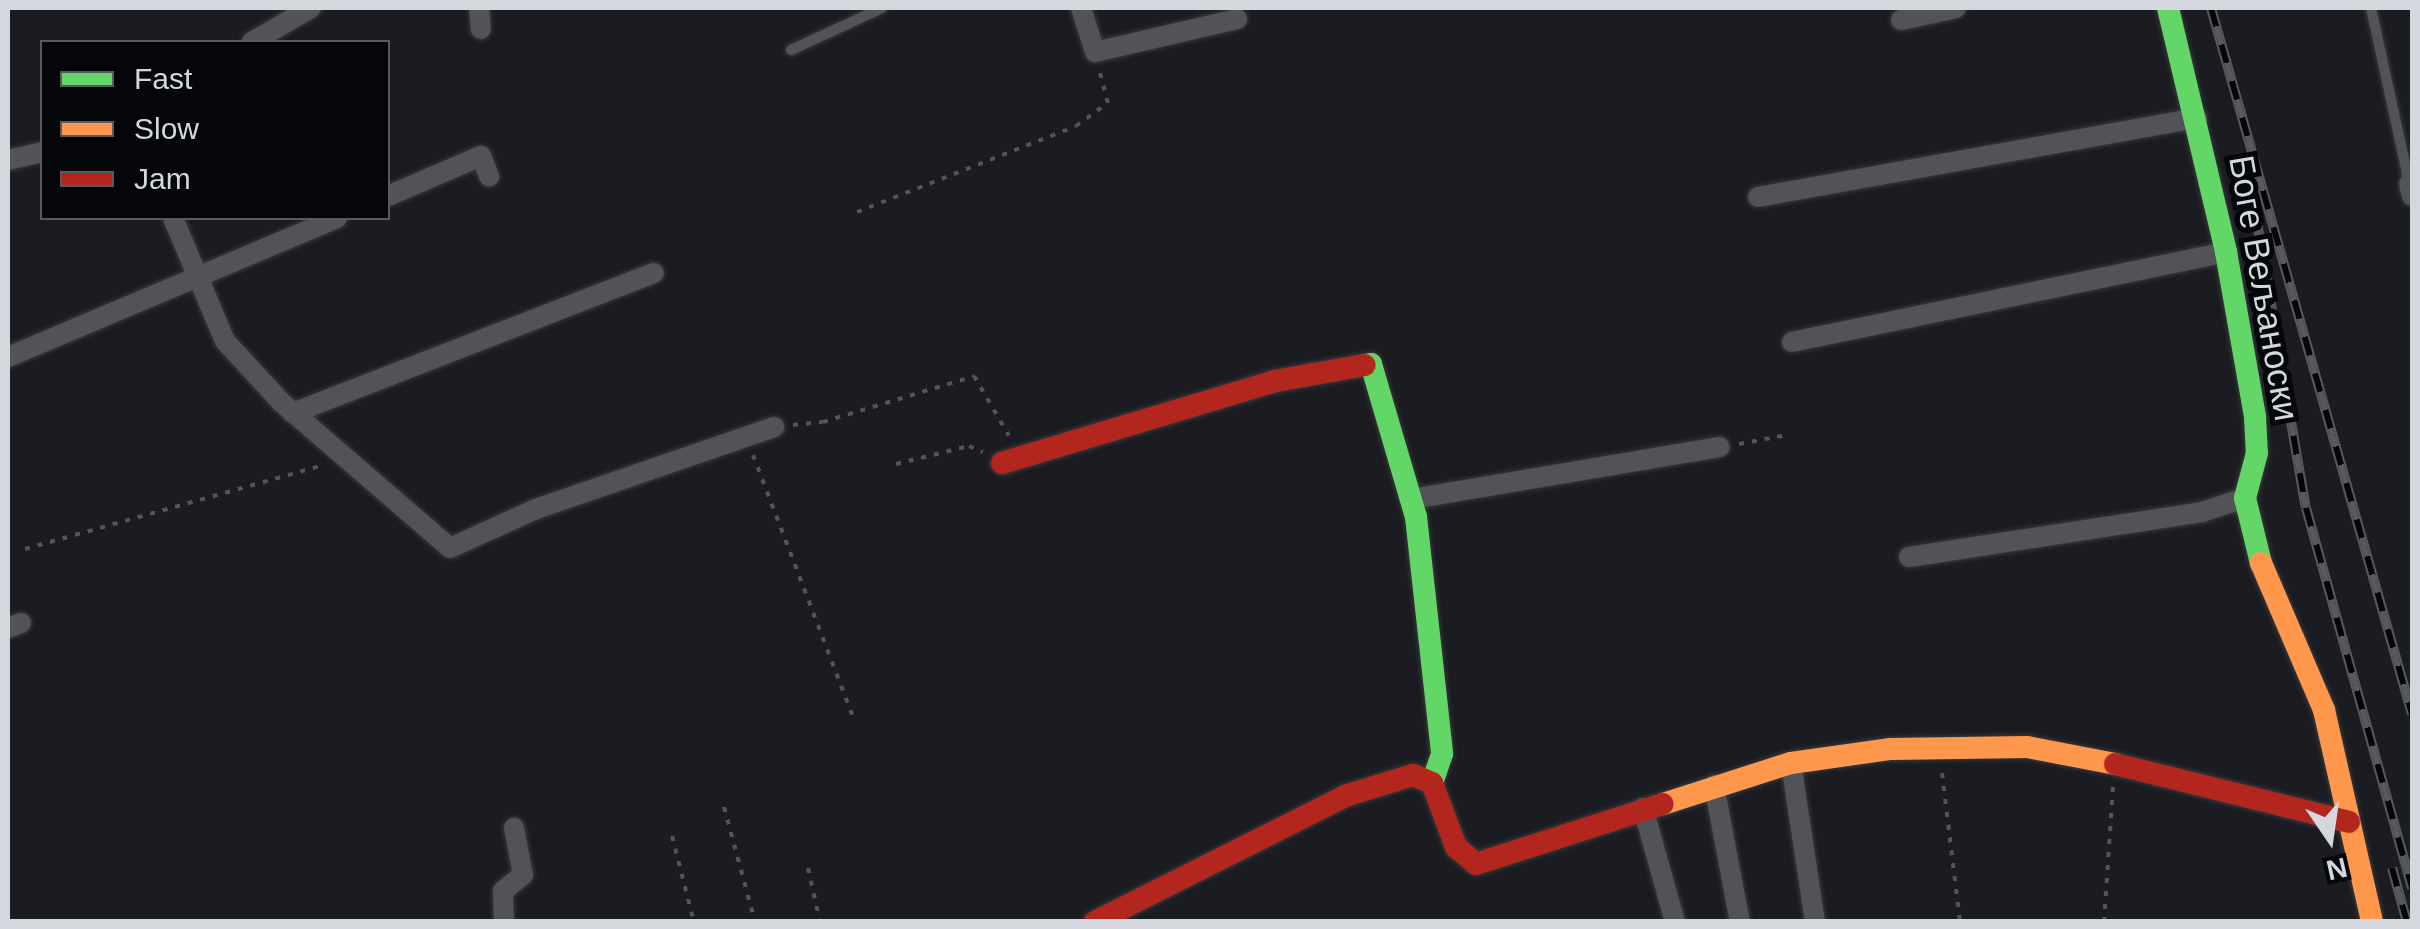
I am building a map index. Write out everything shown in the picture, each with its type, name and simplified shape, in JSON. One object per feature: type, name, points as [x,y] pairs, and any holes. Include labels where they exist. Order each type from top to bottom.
[{"type":"street","points":[[255,40],[311,8]]},
{"type":"street","points":[[1080,8],[1095,52],[1236,19]]},
{"type":"street","points":[[1902,20],[1956,8]]},
{"type":"street","name":"Боге Вељаноски","points":[[2168,8],[2226,252],[2257,434],[2245,498],[2250,538],[2324,710],[2372,922]]},
{"type":"street","points":[[1758,197],[2197,118]]},
{"type":"street","points":[[8,160],[40,152]]},
{"type":"street","points":[[390,195],[481,156],[488,176]]},
{"type":"street","points":[[174,220],[225,341],[293,413],[450,548],[536,510],[774,427]]},
{"type":"street","points":[[8,357],[332,220]]},
{"type":"street","points":[[1792,342],[2226,252]]},
{"type":"street","points":[[293,413],[654,273]]},
{"type":"street","points":[[1002,463],[1274,381],[1371,364],[1412,499],[1442,754],[1432,783]]},
{"type":"street","points":[[1412,499],[1720,447]]},
{"type":"street","points":[[1909,557],[2202,512],[2245,498]]},
{"type":"street","points":[[1095,922],[1344,796],[1413,774],[1425,774],[1432,783],[1456,847],[1476,864],[1714,785],[1825,754],[1943,747],[2027,747],[2116,762],[2349,822]]},
{"type":"street","points":[[1791,763],[1815,922]]},
{"type":"street","points":[[1714,785],[1740,922]]},
{"type":"street","points":[[1643,808],[1674,922]]},
{"type":"street","points":[[504,922],[503,892],[523,876],[514,828]]},
{"type":"lane","points":[[791,50],[882,8]]},
{"type":"lane","points":[[2371,8],[2411,190]]},
{"type":"path","points":[[858,212],[1094,115],[1108,103],[1095,52]]},
{"type":"path","points":[[774,427],[822,422],[974,376],[1027,456]]},
{"type":"path","points":[[1720,447],[1788,435]]},
{"type":"path","points":[[746,436],[854,720]]},
{"type":"path","points":[[896,464],[968,446],[1002,463]]},
{"type":"path","points":[[25,550],[218,498],[345,455]]},
{"type":"path","points":[[1943,747],[1942,798],[1960,922]]},
{"type":"path","points":[[2104,922],[2104,860],[2116,762]]},
{"type":"path","points":[[724,808],[754,922]]},
{"type":"path","points":[[672,836],[694,922]]},
{"type":"path","points":[[808,868],[820,922]]},
{"type":"railway","points":[[2211,8],[2412,714]]},
{"type":"railway","points":[[2255,211],[2306,508],[2412,888]]},
{"type":"railway","points":[[2392,868],[2407,922]]},
{"type":"traffic: fast","points":[[2168,8],[2226,252],[2255,417],[2257,453],[2245,498],[2261,563]]},
{"type":"traffic: fast","points":[[1365,365],[1371,364],[1416,517],[1442,754],[1432,783]]},
{"type":"traffic: slow","points":[[2261,563],[2324,710],[2372,922]]},
{"type":"traffic: slow","points":[[1663,804],[1791,763],[1891,749],[2027,747],[2115,764]]},
{"type":"traffic: jam","points":[[1002,463],[1275,381],[1365,365]]},
{"type":"traffic: jam","points":[[2115,764],[2349,822]]},
{"type":"traffic: jam","points":[[1095,922],[1345,796],[1413,775],[1432,783],[1456,847],[1476,864],[1663,804]]}]
